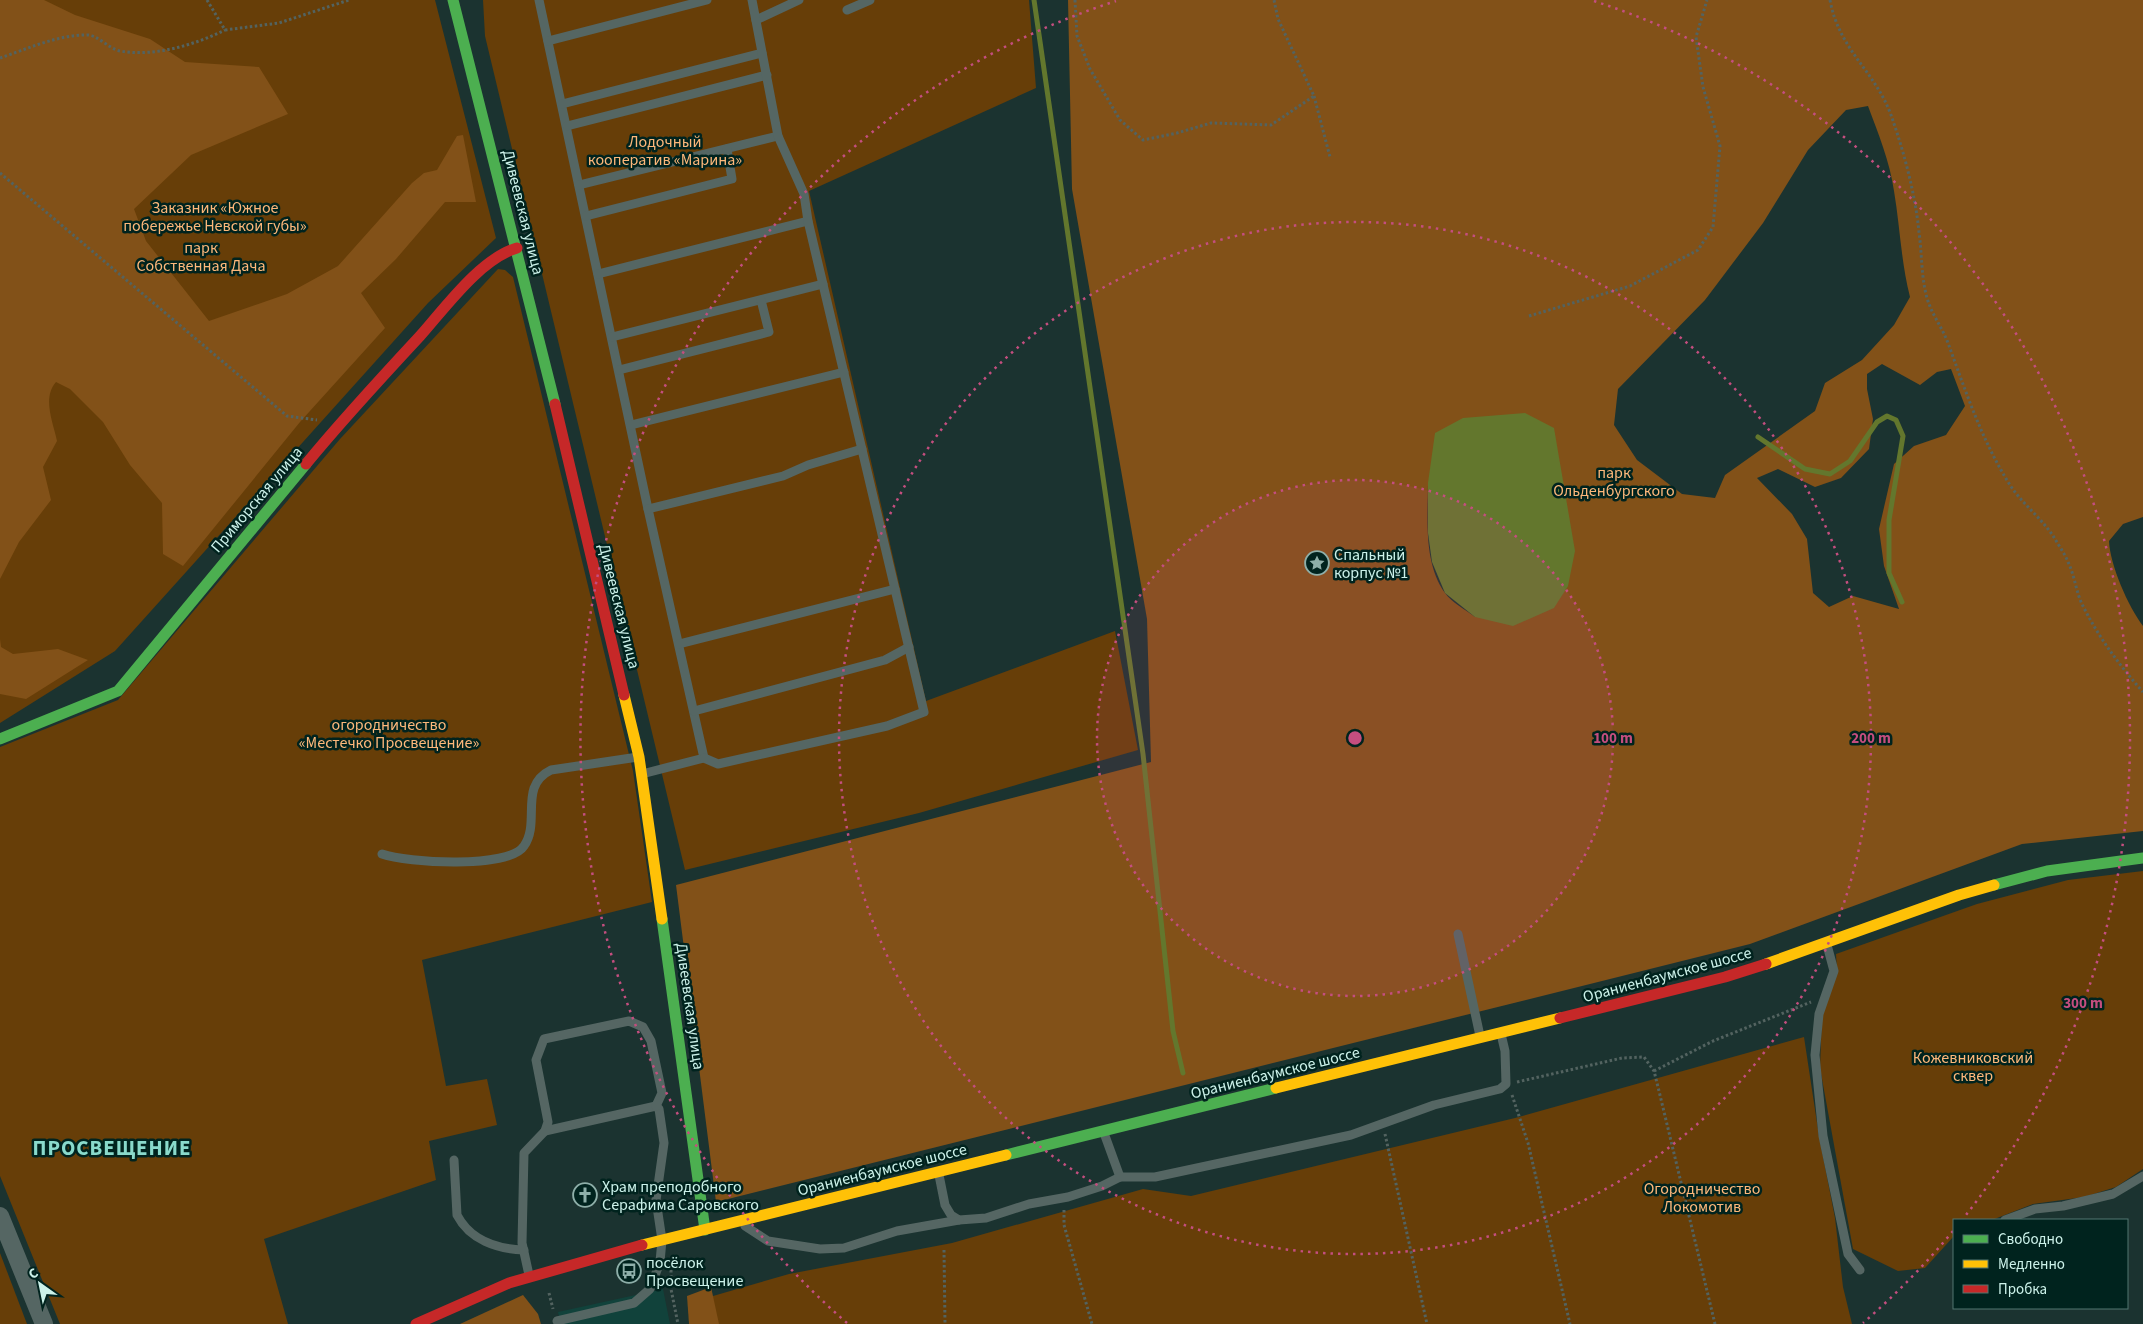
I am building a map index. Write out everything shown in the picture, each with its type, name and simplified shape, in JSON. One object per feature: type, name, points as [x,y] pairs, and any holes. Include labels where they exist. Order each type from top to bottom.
[{"type":"street","name":"Дивеевская улица","points":[[453,0],[517,248],[639,757],[705,1230]]},
{"type":"street","name":"Приморская улица","points":[[0,739],[118,692],[340,422],[489,263],[504,252],[517,248]]},
{"type":"street","name":"Ораниенбаумское шоссе","points":[[416,1324],[470,1299],[529,1276],[666,1239],[1725,977],[1826,944],[1959,895],[2007,881],[2047,872],[2143,858]]},
{"type":"street","points":[[0,1216],[44,1324]]},
{"type":"lane","points":[[539,0],[648,509],[704,758]]},
{"type":"lane","points":[[548,41],[707,0]]},
{"type":"lane","points":[[642,774],[704,758],[718,764],[887,726],[924,712],[808,220],[804,194],[778,136],[752,0]]},
{"type":"lane","points":[[756,20],[799,0]]},
{"type":"lane","points":[[847,10],[870,0]]},
{"type":"lane","points":[[562,104],[762,53]]},
{"type":"lane","points":[[567,126],[767,75]]},
{"type":"lane","points":[[580,185],[778,136]]},
{"type":"lane","points":[[586,216],[732,179],[727,149]]},
{"type":"lane","points":[[598,274],[808,220]]},
{"type":"lane","points":[[612,337],[823,284]]},
{"type":"lane","points":[[619,370],[769,332],[761,300]]},
{"type":"lane","points":[[631,425],[844,372]]},
{"type":"lane","points":[[648,509],[783,476],[808,465],[862,449]]},
{"type":"lane","points":[[679,644],[895,589]]},
{"type":"lane","points":[[694,711],[885,660],[909,647]]},
{"type":"lane","points":[[382,854],[414,862],[467,862],[515,855],[525,846],[529,833],[533,792],[542,775],[551,770],[639,757]]},
{"type":"lane","points":[[1458,934],[1481,1038]]},
{"type":"lane","points":[[1826,944],[1834,971],[1817,1028],[1815,1055],[1824,1136],[1848,1254],[1860,1270]]},
{"type":"lane","points":[[529,1276],[522,1243],[524,1154],[545,1131],[548,1122],[536,1060],[544,1039],[629,1020],[643,1027],[651,1040],[662,1093],[656,1106]]},
{"type":"lane","points":[[738,1221],[768,1242],[820,1249],[844,1248],[897,1231],[959,1220],[986,1218],[1029,1204],[1068,1197],[1120,1178],[1155,1177],[1243,1160],[1351,1135],[1434,1105],[1492,1092],[1506,1084],[1505,1051],[1501,1033]]},
{"type":"lane","points":[[545,1131],[656,1106]]},
{"type":"lane","points":[[557,1321],[634,1303],[650,1289],[666,1239],[656,1200],[664,1143],[659,1109],[656,1106]]},
{"type":"lane","points":[[1104,1131],[1120,1178]]},
{"type":"lane","points":[[454,1160],[457,1215],[461,1223],[468,1231],[490,1244],[524,1250]]},
{"type":"lane","points":[[938,1172],[946,1205],[951,1215],[959,1220]]},
{"type":"lane","points":[[2008,1219],[2035,1210],[2063,1206],[2112,1194],[2143,1176]]},
{"type":"path","points":[[207,0],[225,30]]},
{"type":"path","points":[[0,58],[48,42],[88,34],[119,51],[150,53],[203,40],[225,30],[279,23],[349,0]]},
{"type":"path","points":[[1075,0],[1077,36],[1090,69],[1120,120],[1143,140],[1211,123],[1271,125],[1314,96]]},
{"type":"path","points":[[1274,0],[1278,19],[1314,96],[1330,157]]},
{"type":"path","points":[[1529,316],[1630,286],[1698,250],[1713,227],[1720,146],[1703,88],[1696,37],[1708,0]]},
{"type":"path","points":[[1830,0],[1833,17],[1849,49],[1879,89],[1891,114],[1908,170],[1919,231],[1922,276],[1927,296],[1933,317],[1947,341],[1979,427],[1999,468],[2022,503],[2050,530],[2064,554],[2082,605],[2105,643],[2143,692]]},
{"type":"path","points":[[0,173],[286,416],[340,422]]},
{"type":"path","points":[[1654,1071],[1713,1041],[1803,1004],[1825,998]]},
{"type":"path","points":[[1570,1324],[1528,1143],[1513,1095],[1506,1084],[1622,1058],[1644,1057],[1654,1071],[1715,1324]]},
{"type":"path","points":[[1383,1123],[1427,1324]]},
{"type":"path","points":[[1068,1197],[1064,1207],[1064,1225],[1092,1324]]},
{"type":"path","points":[[666,1239],[671,1289],[678,1324]]},
{"type":"path","points":[[944,1250],[945,1324]]},
{"type":"path","points":[[548,1288],[557,1321]]},
{"type":"shaded area","points":[[1525,413],[1554,428],[1575,551],[1568,586],[1554,608],[1513,626],[1475,617],[1445,593],[1432,562],[1428,533],[1428,483],[1435,433],[1463,418]]},
{"type":"shaded area","points":[[663,1289],[670,1324],[561,1324],[558,1312]]},
{"type":"green space","name":"Заказник «Южное побережье Невской губы»","points":[[0,0],[435,0],[496,238],[428,303],[115,651],[0,723]]},
{"type":"green space","points":[[0,0],[44,0],[75,15],[150,39],[185,62],[259,67],[288,114],[191,155],[134,209],[146,241],[209,321],[287,294],[338,266],[412,183],[424,173],[437,170],[457,136],[463,135],[476,202],[445,202],[396,259],[361,293],[385,328],[300,422],[183,566],[163,554],[162,503],[130,465],[103,422],[70,389],[56,382],[52,388],[49,403],[57,441],[43,467],[51,500],[19,542],[0,579]]},
{"type":"green space","name":"Лодочный кооператив «Марина»","points":[[483,0],[1029,0],[1036,88],[809,191],[926,701],[1115,631],[1138,750],[919,813],[685,870],[485,36]]},
{"type":"green space","name":"парк Ольденбургского","points":[[1068,0],[2143,0],[2143,517],[2123,524],[2109,541],[2116,573],[2137,618],[2143,626],[2143,831],[2022,844],[1750,944],[716,1202],[676,885],[1151,762],[1147,619],[1072,189]],"holes":[[[1868,106],[1890,169],[1910,297],[1894,325],[1862,360],[1825,383],[1815,411],[1725,475],[1715,498],[1682,494],[1637,460],[1614,425],[1618,389],[1705,300],[1763,223],[1808,150],[1846,110]],[[1882,364],[1920,385],[1937,372],[1951,369],[1965,406],[1946,435],[1914,446],[1894,464],[1879,529],[1884,566],[1899,609],[1853,596],[1829,607],[1813,593],[1807,539],[1792,514],[1757,478],[1778,469],[1815,487],[1841,478],[1869,449],[1873,419],[1867,389],[1867,374]],[[1428,483],[1475,617],[1451,600],[1438,581],[1430,554]]]},
{"type":"green space","name":"огородничество «Местечко Просвещение»","points":[[498,269],[505,270],[513,277],[633,771],[652,902],[422,960],[446,1086],[487,1079],[497,1125],[429,1141],[436,1180],[264,1239],[288,1324],[60,1324],[0,1176],[0,747],[118,700],[340,439]]},
{"type":"green space","points":[[0,639],[1,647],[13,654],[58,649],[88,660],[26,699],[0,694]]},
{"type":"green space","name":"Кожевниковский сквер","points":[[2143,871],[2143,1169],[2116,1187],[2084,1197],[2033,1204],[1995,1219],[1953,1219],[1953,1237],[1925,1268],[1898,1271],[1853,1249],[1820,1068],[1822,1013],[1837,971],[1836,954],[1977,904],[2068,880]]},
{"type":"green space","name":"Огородничество Локомотив","points":[[1804,1037],[1819,1136],[1835,1218],[1843,1287],[1852,1324],[703,1324],[713,1296],[789,1274],[952,1243],[1143,1189],[1191,1196],[1515,1118]]},
{"type":"green space","points":[[0,1253],[27,1324],[0,1324]]},
{"type":"green space","points":[[711,1287],[719,1324],[689,1324],[687,1296]]},
{"type":"green space","points":[[523,1295],[538,1314],[541,1324],[460,1324]]},
{"type":"waterway","points":[[1034,0],[1143,754],[1173,1031],[1183,1073]]},
{"type":"waterway","points":[[1758,437],[1805,469],[1830,474],[1850,461],[1877,422],[1887,416],[1896,420],[1903,436],[1889,520],[1889,573],[1902,602]]},
{"type":"traffic: fast","points":[[453,0],[555,404]]},
{"type":"traffic: fast","points":[[0,739],[118,691],[306,464]]},
{"type":"traffic: fast","points":[[1994,885],[2047,871],[2143,858]]},
{"type":"traffic: fast","points":[[662,919],[705,1230]]},
{"type":"traffic: fast","points":[[1006,1155],[1276,1088]]},
{"type":"traffic: slow","points":[[624,695],[639,757],[662,919]]},
{"type":"traffic: slow","points":[[1766,964],[1959,895],[1994,885]]},
{"type":"traffic: slow","points":[[1276,1088],[1560,1018]]},
{"type":"traffic: slow","points":[[642,1245],[1006,1155]]},
{"type":"traffic: jam","points":[[306,464],[464,286],[490,262],[517,248]]},
{"type":"traffic: jam","points":[[555,404],[624,695]]},
{"type":"traffic: jam","points":[[1560,1018],[1725,977],[1766,964]]},
{"type":"traffic: jam","points":[[416,1324],[509,1283],[642,1245]]},
{"type":"place","name":"Спальный корпус №1","points":[[1317,563]]},
{"type":"place","name":"Храм преподобного Серафима Саровского","points":[[585,1195]]},
{"type":"place","name":"посёлок Просвещение","points":[[629,1271]]},
{"type":"district","name":"ПРОСВЕЩЕНИЕ","points":[[112,1148]]},
{"type":"park label","name":"парк Собственная Дача","points":[[201,256]]}]
